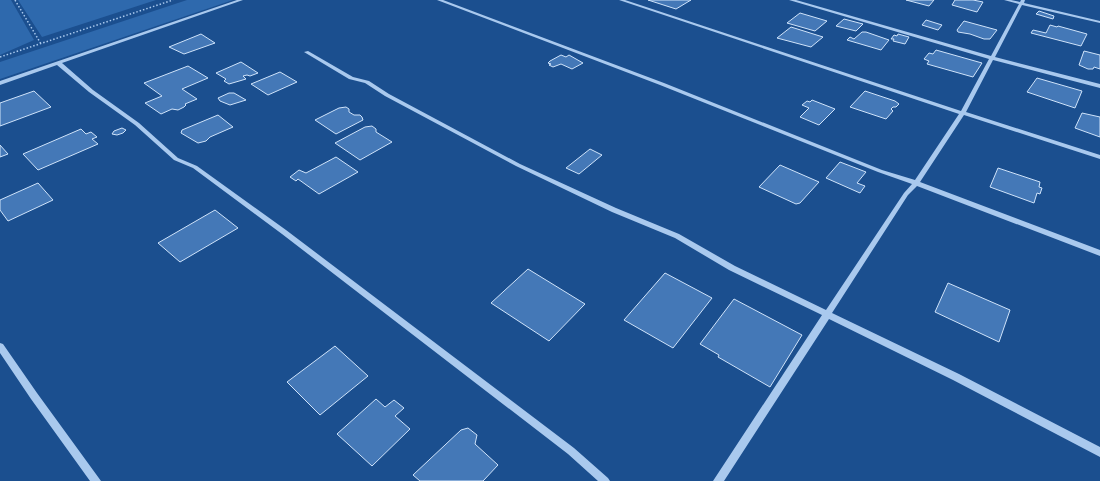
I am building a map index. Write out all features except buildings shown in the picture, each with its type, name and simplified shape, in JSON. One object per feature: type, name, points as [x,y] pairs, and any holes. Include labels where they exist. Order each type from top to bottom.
[{"type":"street","points":[[0,83],[241,0]]},
{"type":"street","points":[[439,0],[662,84],[880,171],[916,183],[1100,253]]},
{"type":"street","points":[[621,0],[809,61],[962,114],[1100,157]]},
{"type":"street","points":[[791,0],[992,58],[1100,86]]},
{"type":"street","points":[[1006,0],[1022,2],[1100,22]]},
{"type":"street","points":[[718,481],[906,194],[916,183],[962,114],[1022,2]]},
{"type":"street","points":[[306,52],[351,78],[367,82],[400,102],[518,165],[614,210],[677,236],[732,268],[956,377],[1100,452]]},
{"type":"street","points":[[58,63],[91,91],[137,124],[176,159],[195,167],[284,232],[571,451],[605,481]]},
{"type":"street","points":[[0,346],[34,396],[96,481]]},
{"type":"path","points":[[14,0],[41,44]]},
{"type":"path","points":[[0,57],[174,0]]},
{"type":"shaded area","points":[[0,0],[11,0],[34,40],[0,55]]},
{"type":"shaded area","points":[[18,0],[156,0],[42,37]]},
{"type":"shaded area","points":[[187,0],[233,0],[0,79],[0,62]]}]
